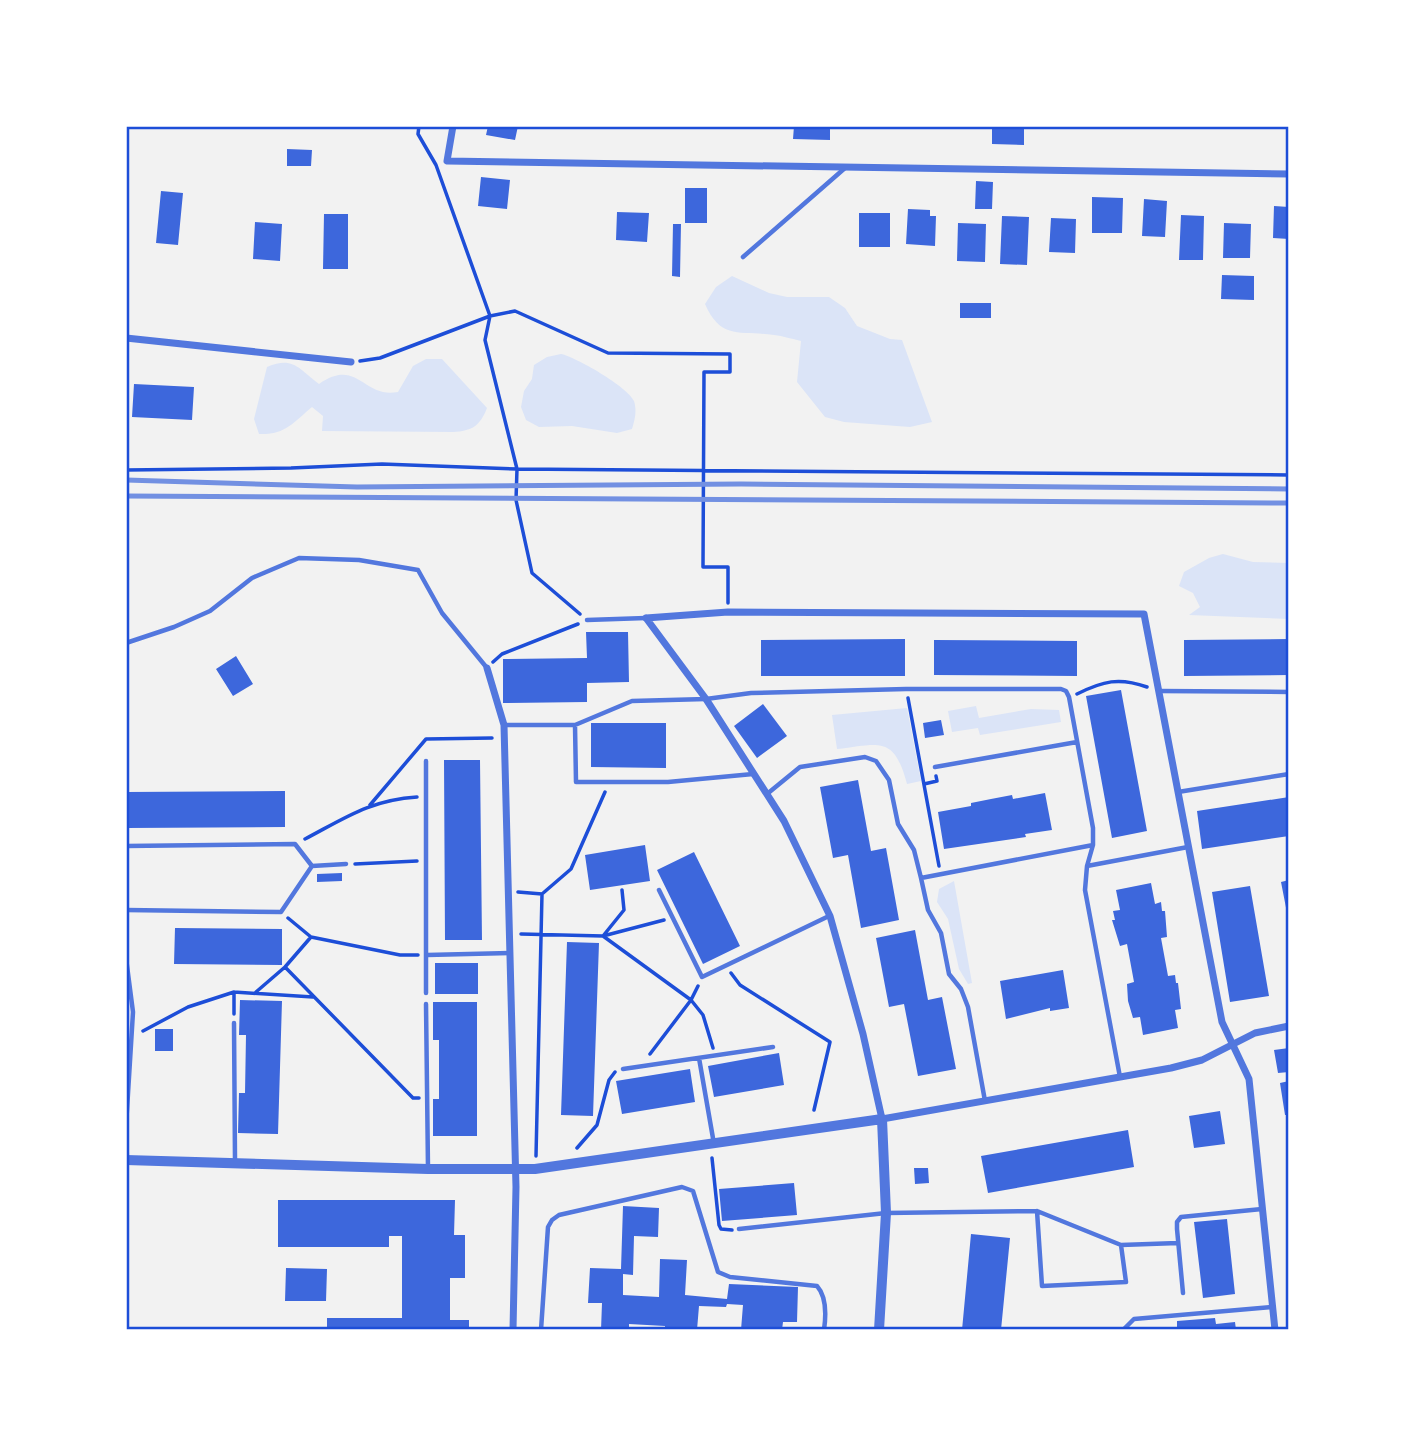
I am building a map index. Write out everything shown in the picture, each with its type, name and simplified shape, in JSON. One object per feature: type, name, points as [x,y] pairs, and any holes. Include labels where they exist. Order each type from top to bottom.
[{"type":"street","points":[[453,126],[447,161],[1289,174]]},
{"type":"street","points":[[126,338],[351,362]]},
{"type":"street","points":[[646,618],[728,612],[1144,614],[1222,1022],[1249,1079],[1275,1330]]},
{"type":"street","points":[[646,618],[706,699],[784,821],[830,916],[860,1021],[882,1119],[886,1213],[879,1330]]},
{"type":"street","points":[[487,668],[505,725],[516,1169],[513,1330]]},
{"type":"street","points":[[127,1160],[535,1169],[882,1119],[1120,1077],[1202,1060],[1255,1033],[1289,1026]]},
{"type":"lane","points":[[743,257],[846,167]]},
{"type":"lane","points":[[126,643],[174,627],[210,611],[252,578],[299,558],[359,560],[418,570],[442,613],[487,668]]},
{"type":"lane","points":[[587,620],[646,618]]},
{"type":"lane","points":[[505,725],[575,725],[632,701],[706,699],[751,693],[906,689],[1066,691],[1093,828],[1093,845],[1087,866],[1085,890],[1120,1077]]},
{"type":"lane","points":[[1158,691],[1289,692]]},
{"type":"lane","points":[[575,725],[576,782],[668,782],[753,774]]},
{"type":"lane","points":[[935,767],[1077,742]]},
{"type":"lane","points":[[767,795],[800,767],[865,757],[876,761],[889,780],[898,824],[914,850],[928,910],[941,933],[949,974],[961,989],[968,1007],[985,1101]]},
{"type":"lane","points":[[426,761],[426,993]]},
{"type":"lane","points":[[1178,792],[1289,774]]},
{"type":"lane","points":[[126,846],[295,845],[312,866]]},
{"type":"lane","points":[[921,878],[1093,845]]},
{"type":"lane","points":[[1087,866],[1188,847]]},
{"type":"lane","points":[[312,866],[346,864]]},
{"type":"lane","points":[[126,910],[281,912],[312,866]]},
{"type":"lane","points":[[659,890],[702,977],[830,916]]},
{"type":"lane","points":[[426,955],[511,953]]},
{"type":"lane","points":[[126,958],[133,1012],[126,1126],[127,1160]]},
{"type":"lane","points":[[426,1004],[428,1168]]},
{"type":"lane","points":[[234,1023],[235,1162]]},
{"type":"lane","points":[[623,1069],[773,1047]]},
{"type":"lane","points":[[699,1058],[712,1145]]},
{"type":"lane","points":[[541,1330],[548,1227],[552,1220],[559,1215],[682,1187],[693,1192],[718,1272],[730,1278],[817,1286],[822,1291],[826,1318],[824,1330]]},
{"type":"lane","points":[[1183,1293],[1177,1222],[1181,1217],[1262,1209]]},
{"type":"lane","points":[[739,1229],[886,1213],[1037,1210],[1121,1245],[1178,1243]]},
{"type":"lane","points":[[1037,1210],[1042,1286],[1126,1282],[1121,1245]]},
{"type":"lane","points":[[1124,1330],[1134,1319],[1272,1307]]},
{"type":"path","points":[[419,126],[418,134],[436,165],[490,316],[485,340],[517,469],[516,500],[531,573],[587,620],[502,654],[487,668]]},
{"type":"path","points":[[351,362],[380,358],[490,316],[515,311],[608,353],[730,354],[730,372],[704,372],[703,567],[729,567],[728,612]]},
{"type":"path","points":[[126,470],[382,464],[517,469],[1289,475]]},
{"type":"path","points":[[1069,697],[1103,682],[1130,681],[1158,691]]},
{"type":"path","points":[[906,689],[940,874]]},
{"type":"path","points":[[509,891],[542,894],[570,869],[609,782]]},
{"type":"path","points":[[295,845],[370,805],[391,798],[426,796]]},
{"type":"path","points":[[346,864],[426,861]]},
{"type":"path","points":[[604,936],[624,910],[622,890]]},
{"type":"path","points":[[535,1169],[542,894]]},
{"type":"path","points":[[281,912],[311,937],[400,955],[426,955]]},
{"type":"path","points":[[510,933],[604,936],[673,918]]},
{"type":"path","points":[[604,936],[691,1000],[704,1015],[715,1056]]},
{"type":"path","points":[[256,992],[285,967],[311,937]]},
{"type":"path","points":[[726,966],[740,985],[830,1042],[814,1110]]},
{"type":"path","points":[[285,967],[414,1098],[428,1100]]},
{"type":"path","points":[[641,1066],[691,1000],[702,977]]},
{"type":"path","points":[[131,1037],[188,1007],[234,992],[315,997]]},
{"type":"path","points":[[234,992],[234,1023]]},
{"type":"path","points":[[573,1153],[597,1125],[609,1080],[615,1072],[623,1069]]},
{"type":"path","points":[[712,1145],[719,1225],[726,1231],[739,1229]]},
{"type":"shaded area","points":[[732,276],[769,293],[787,297],[829,297],[845,308],[857,326],[890,339],[902,340],[932,422],[910,427],[844,422],[825,417],[797,382],[801,341],[777,335],[733,332],[718,324],[711,316],[705,304],[716,287]]},
{"type":"shaded area","points":[[561,354],[601,373],[630,395],[635,408],[632,429],[617,433],[572,426],[539,427],[526,420],[521,407],[524,391],[532,379],[534,365],[547,357]]},
{"type":"shaded area","points":[[426,359],[442,359],[487,408],[474,426],[453,432],[322,431],[323,416],[312,407],[282,430],[259,434],[254,419],[267,367],[289,363],[319,384],[343,375],[386,393],[398,392],[413,366]]},
{"type":"shaded area","points":[[1223,554],[1253,562],[1289,563],[1289,619],[1189,615],[1200,607],[1193,593],[1179,586],[1184,572],[1209,558]]},
{"type":"shaded area","points":[[976,706],[979,718],[1031,709],[1059,710],[1061,722],[980,735],[978,728],[952,732],[948,711]]},
{"type":"shaded area","points":[[907,708],[921,781],[907,784],[897,757],[883,746],[864,745],[837,749],[832,715]]},
{"type":"shaded area","points":[[954,881],[972,983],[968,984],[959,969],[948,919],[937,902],[939,889]]},
{"type":"building","points":[[488,126],[518,126],[515,140],[486,135]]},
{"type":"building","points":[[794,126],[830,126],[830,140],[793,139]]},
{"type":"building","points":[[992,126],[1024,126],[1024,145],[992,144]]},
{"type":"building","points":[[287,149],[312,150],[311,166],[287,166]]},
{"type":"building","points":[[481,177],[510,180],[507,209],[478,206]]},
{"type":"building","points":[[976,181],[993,182],[992,209],[975,209]]},
{"type":"building","points":[[685,188],[707,188],[707,223],[685,223]]},
{"type":"building","points":[[161,191],[183,193],[178,245],[156,243]]},
{"type":"building","points":[[1092,197],[1123,198],[1122,233],[1092,233]]},
{"type":"building","points":[[1144,199],[1167,201],[1165,237],[1142,236]]},
{"type":"building","points":[[1274,206],[1289,207],[1289,239],[1273,238]]},
{"type":"building","points":[[908,209],[930,210],[930,216],[936,216],[935,246],[906,244]]},
{"type":"building","points":[[617,212],[649,213],[647,242],[616,240]]},
{"type":"building","points":[[859,213],[890,213],[890,247],[859,247]]},
{"type":"building","points":[[324,214],[348,214],[348,269],[323,269]]},
{"type":"building","points":[[1181,215],[1204,216],[1203,260],[1179,260]]},
{"type":"building","points":[[1002,216],[1029,217],[1027,265],[1000,264]]},
{"type":"building","points":[[1051,218],[1076,219],[1075,253],[1049,252]]},
{"type":"building","points":[[255,222],[282,224],[280,261],[253,259]]},
{"type":"building","points":[[958,223],[986,224],[985,262],[957,261]]},
{"type":"building","points":[[1224,223],[1251,224],[1250,258],[1223,258]]},
{"type":"building","points":[[673,224],[681,224],[680,277],[672,276]]},
{"type":"building","points":[[1222,275],[1254,276],[1254,300],[1221,299]]},
{"type":"building","points":[[960,303],[991,303],[991,318],[960,318]]},
{"type":"building","points":[[134,384],[194,387],[192,420],[132,417]]},
{"type":"building","points":[[586,632],[628,632],[629,682],[587,683],[587,702],[503,703],[503,659],[587,658]]},
{"type":"building","points":[[905,639],[905,676],[761,676],[761,640]]},
{"type":"building","points":[[1289,639],[1289,675],[1184,676],[1184,640]]},
{"type":"building","points":[[934,640],[1077,641],[1077,676],[934,675]]},
{"type":"building","points":[[236,656],[253,684],[233,696],[216,669]]},
{"type":"building","points":[[1121,690],[1147,831],[1112,838],[1086,696]]},
{"type":"building","points":[[763,704],[787,736],[757,758],[734,726]]},
{"type":"building","points":[[941,720],[944,735],[925,738],[923,723]]},
{"type":"building","points":[[591,723],[666,723],[666,768],[591,767]]},
{"type":"building","points":[[444,760],[480,760],[482,940],[445,940]]},
{"type":"building","points":[[858,780],[871,851],[886,848],[899,920],[861,928],[848,855],[833,858],[820,787]]},
{"type":"building","points":[[285,791],[285,827],[126,828],[126,792]]},
{"type":"building","points":[[1045,793],[1052,830],[1025,834],[1026,837],[944,849],[938,812],[1012,795],[1013,799]]},
{"type":"building","points":[[1289,797],[1289,836],[1202,849],[1197,811]]},
{"type":"building","points":[[645,845],[650,881],[590,890],[585,855]]},
{"type":"building","points":[[694,852],[740,946],[703,964],[657,870]]},
{"type":"building","points":[[342,873],[342,881],[317,882],[317,874]]},
{"type":"building","points":[[1289,880],[1289,918],[1288,918],[1281,882]]},
{"type":"building","points":[[1151,883],[1155,904],[1161,902],[1162,911],[1165,911],[1167,937],[1161,938],[1168,976],[1175,975],[1178,983],[1181,1009],[1175,1010],[1178,1028],[1143,1035],[1140,1017],[1133,1018],[1128,1001],[1127,984],[1134,982],[1127,944],[1120,946],[1112,920],[1115,920],[1113,911],[1120,910],[1116,890]]},
{"type":"building","points":[[1250,886],[1269,996],[1230,1002],[1212,892]]},
{"type":"building","points":[[175,928],[282,929],[282,965],[174,964]]},
{"type":"building","points":[[915,930],[928,1000],[942,997],[956,1069],[918,1076],[904,1004],[889,1007],[876,938]]},
{"type":"building","points":[[567,942],[599,943],[593,1116],[561,1115]]},
{"type":"building","points":[[435,963],[478,963],[478,994],[435,994]]},
{"type":"building","points":[[1063,970],[1069,1008],[1050,1011],[1050,1008],[1006,1019],[1000,981]]},
{"type":"building","points":[[240,1000],[282,1001],[278,1134],[238,1133],[239,1093],[245,1093],[246,1035],[239,1035]]},
{"type":"building","points":[[433,1002],[477,1002],[477,1136],[433,1136],[433,1099],[439,1099],[439,1040],[433,1040]]},
{"type":"building","points":[[155,1029],[173,1029],[173,1051],[155,1051]]},
{"type":"building","points":[[1289,1048],[1289,1072],[1278,1073],[1274,1050]]},
{"type":"building","points":[[779,1053],[784,1085],[714,1097],[708,1066]]},
{"type":"building","points":[[690,1069],[695,1102],[622,1114],[616,1081]]},
{"type":"building","points":[[1289,1081],[1289,1115],[1285,1115],[1280,1083]]},
{"type":"building","points":[[1220,1111],[1225,1144],[1194,1148],[1189,1116]]},
{"type":"building","points":[[1128,1130],[1134,1167],[988,1193],[981,1156]]},
{"type":"building","points":[[914,1168],[928,1168],[929,1183],[915,1184]]},
{"type":"building","points":[[794,1183],[797,1215],[722,1221],[719,1189]]},
{"type":"building","points":[[278,1200],[455,1200],[454,1235],[465,1235],[465,1278],[450,1278],[450,1320],[469,1320],[469,1330],[327,1330],[327,1318],[402,1318],[402,1236],[389,1236],[389,1247],[278,1247]]},
{"type":"building","points":[[623,1206],[659,1208],[658,1237],[634,1236],[633,1275],[623,1274],[623,1295],[659,1297],[660,1259],[687,1260],[685,1295],[727,1299],[729,1284],[798,1287],[797,1322],[783,1322],[782,1330],[741,1330],[743,1305],[727,1304],[726,1307],[699,1306],[697,1330],[665,1330],[665,1326],[629,1324],[629,1330],[601,1330],[602,1303],[588,1303],[590,1268],[621,1269]]},
{"type":"building","points":[[1227,1219],[1235,1294],[1203,1298],[1194,1222]]},
{"type":"building","points":[[971,1234],[1010,1238],[1001,1330],[962,1330]]},
{"type":"building","points":[[286,1268],[327,1269],[326,1301],[285,1301]]},
{"type":"building","points":[[1215,1318],[1216,1324],[1235,1322],[1236,1330],[1169,1330],[1177,1327],[1177,1321]]},
{"type":"railway","points":[[126,480],[357,487],[741,484],[1289,489]]},
{"type":"railway","points":[[126,496],[1289,503]]}]
